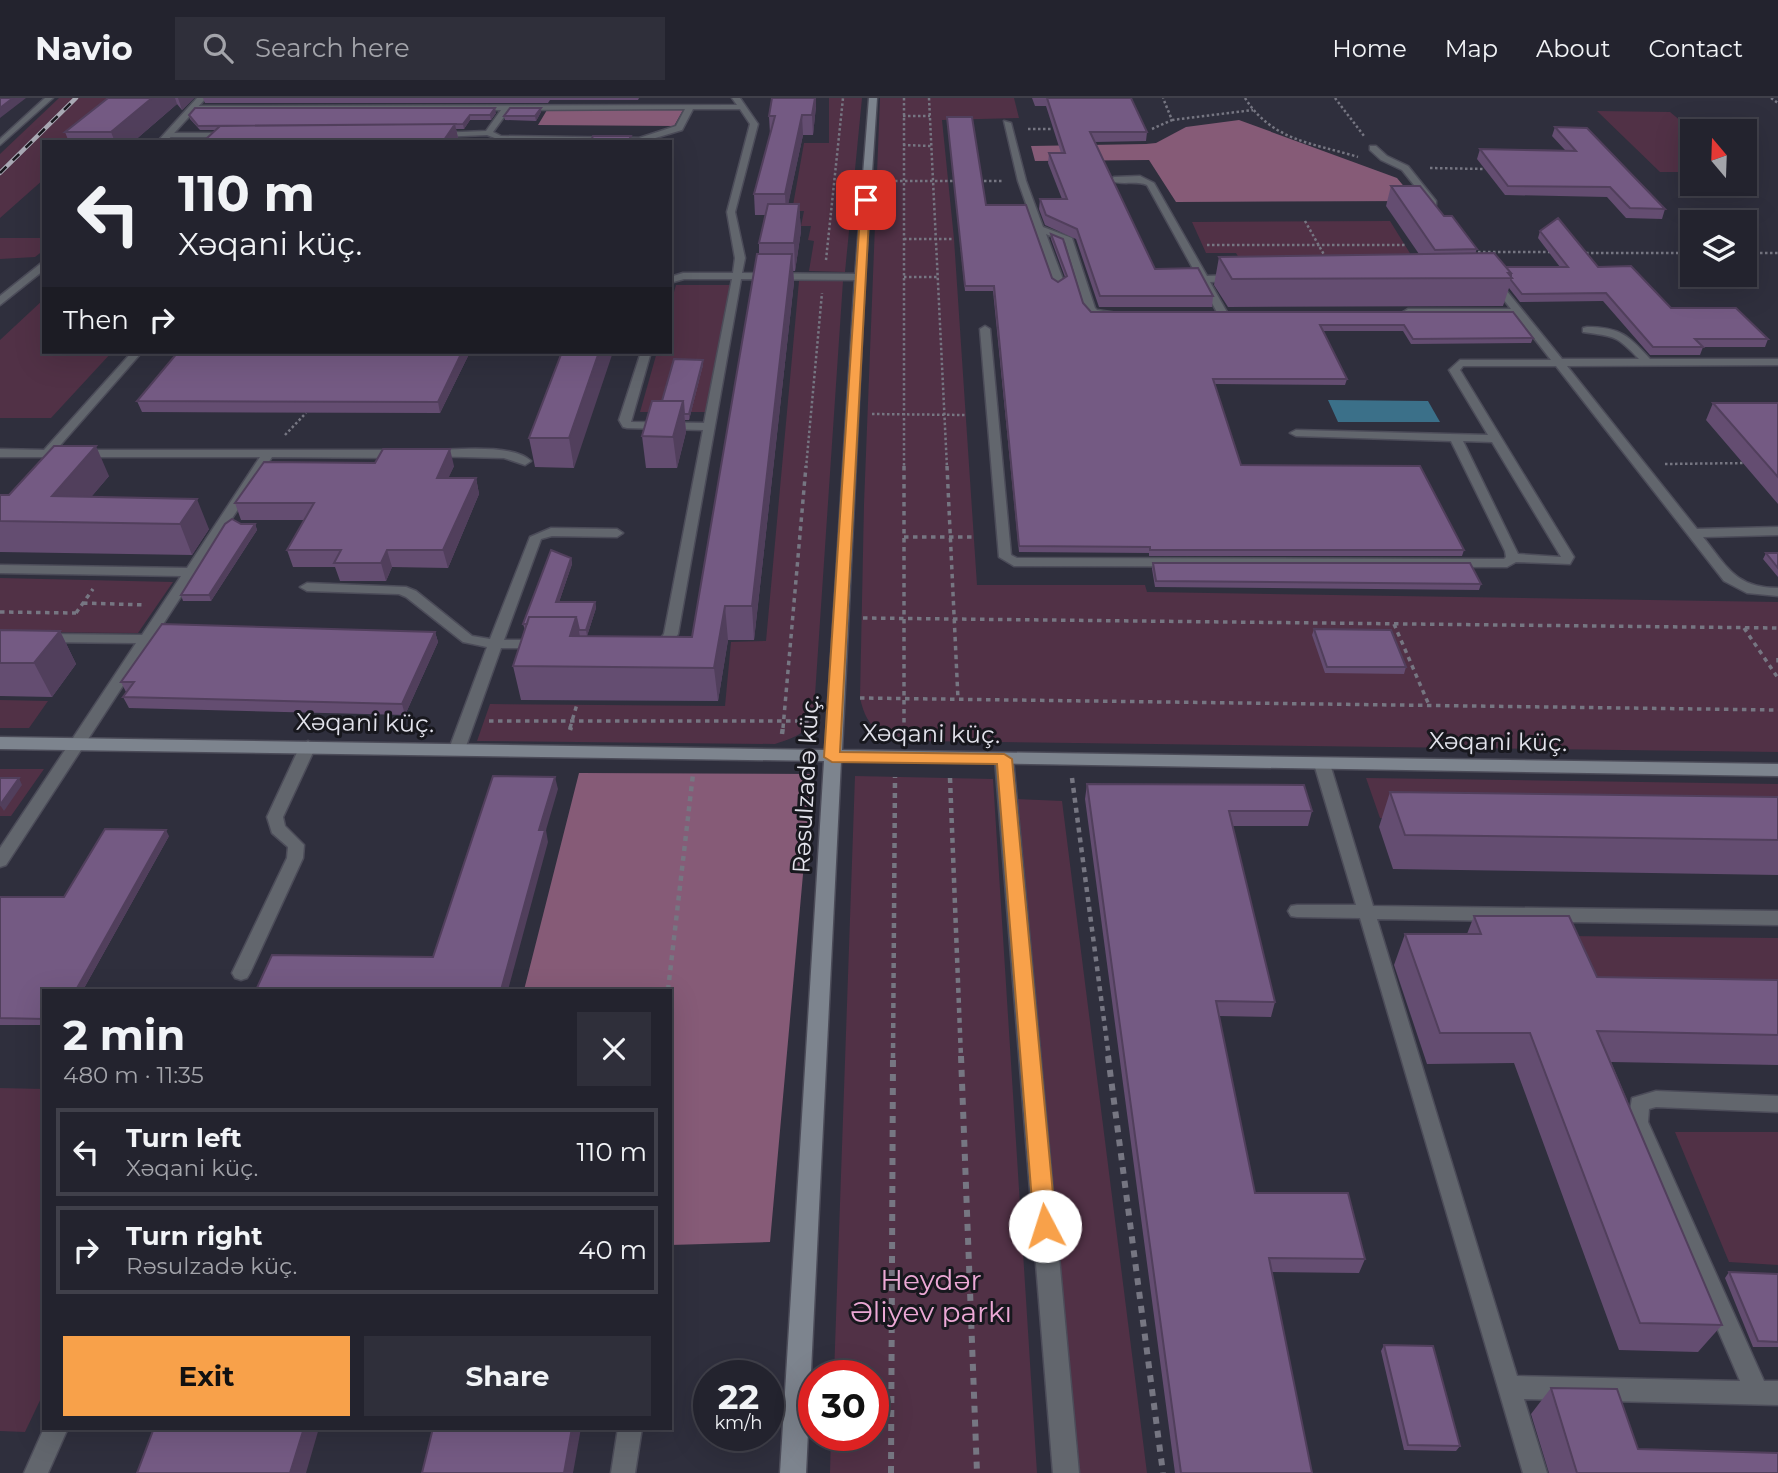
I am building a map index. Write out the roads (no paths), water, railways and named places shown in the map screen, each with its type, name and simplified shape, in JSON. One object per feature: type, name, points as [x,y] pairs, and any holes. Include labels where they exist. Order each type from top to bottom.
[{"type":"main road","name":"Rəsulzadə küç.","points":[[793,1473],[832,757],[873,98]]},
{"type":"main road","name":"Xəqani küç.","points":[[0,743],[1778,770]]},
{"type":"street","points":[[164,138],[202,98]]},
{"type":"street","points":[[0,302],[42,266]]},
{"type":"street","points":[[1004,759],[1066,1473]]},
{"type":"lane","points":[[0,143],[49,98]]},
{"type":"lane","points":[[640,644],[666,641],[671,634],[737,276],[739,252],[731,212],[754,124],[736,98]]},
{"type":"lane","points":[[193,108],[743,107]]},
{"type":"lane","points":[[488,133],[506,108]]},
{"type":"lane","points":[[642,140],[679,128],[690,108]]},
{"type":"lane","points":[[1007,123],[1023,181],[1059,282]]},
{"type":"lane","points":[[425,135],[488,133],[509,139],[574,140]]},
{"type":"lane","points":[[200,140],[205,135]]},
{"type":"lane","points":[[164,138],[246,135]]},
{"type":"lane","points":[[452,135],[458,140]]},
{"type":"lane","points":[[1373,148],[1384,158],[1405,168],[1438,210]]},
{"type":"lane","points":[[1114,180],[1140,179],[1150,183],[1223,314]]},
{"type":"lane","points":[[1040,229],[1069,240],[1090,308],[1094,313],[1119,314]]},
{"type":"lane","points":[[1472,252],[1693,533],[1740,587],[1756,592],[1778,592]]},
{"type":"lane","points":[[672,279],[683,276],[860,277]]},
{"type":"lane","points":[[1203,279],[1244,278]]},
{"type":"lane","points":[[1398,313],[1519,312]]},
{"type":"lane","points":[[1210,314],[1236,314]]},
{"type":"lane","points":[[985,329],[1005,556],[1014,562],[1507,563],[1513,558],[1564,561],[1568,557],[1454,370],[1460,363],[1778,362]]},
{"type":"lane","points":[[1587,330],[1618,333],[1647,362]]},
{"type":"lane","points":[[47,453],[135,354]]},
{"type":"lane","points":[[645,354],[625,421],[627,425],[710,427]]},
{"type":"lane","points":[[1296,433],[1496,439]]},
{"type":"lane","points":[[1455,438],[1513,558]]},
{"type":"lane","points":[[0,453],[407,454]]},
{"type":"lane","points":[[0,861],[269,453]]},
{"type":"lane","points":[[421,454],[505,454],[525,461]]},
{"type":"lane","points":[[1693,533],[1778,531]]},
{"type":"lane","points":[[457,749],[536,537],[551,532],[617,533]]},
{"type":"lane","points":[[0,569],[189,572]]},
{"type":"lane","points":[[307,587],[401,590],[411,594],[468,639],[495,644],[561,644]]},
{"type":"lane","points":[[26,638],[145,639]]},
{"type":"lane","points":[[242,973],[295,858],[296,845],[278,829],[275,817],[307,746]]},
{"type":"lane","points":[[1322,764],[1535,1473]]},
{"type":"lane","points":[[1297,911],[1778,918]]},
{"type":"lane","points":[[1509,1387],[1768,1392],[1637,1122],[1639,1104],[1656,1100],[1778,1104]]},
{"type":"lane","points":[[36,1473],[55,1430]]},
{"type":"lane","points":[[623,1473],[630,1430]]},
{"type":"water","points":[[1328,400],[1428,401],[1440,422],[1338,422]]},
{"type":"railway","points":[[0,173],[76,98]]},
{"type":"park label","name":"Heydər Əliyev parkı","points":[[931,1296]]}]
